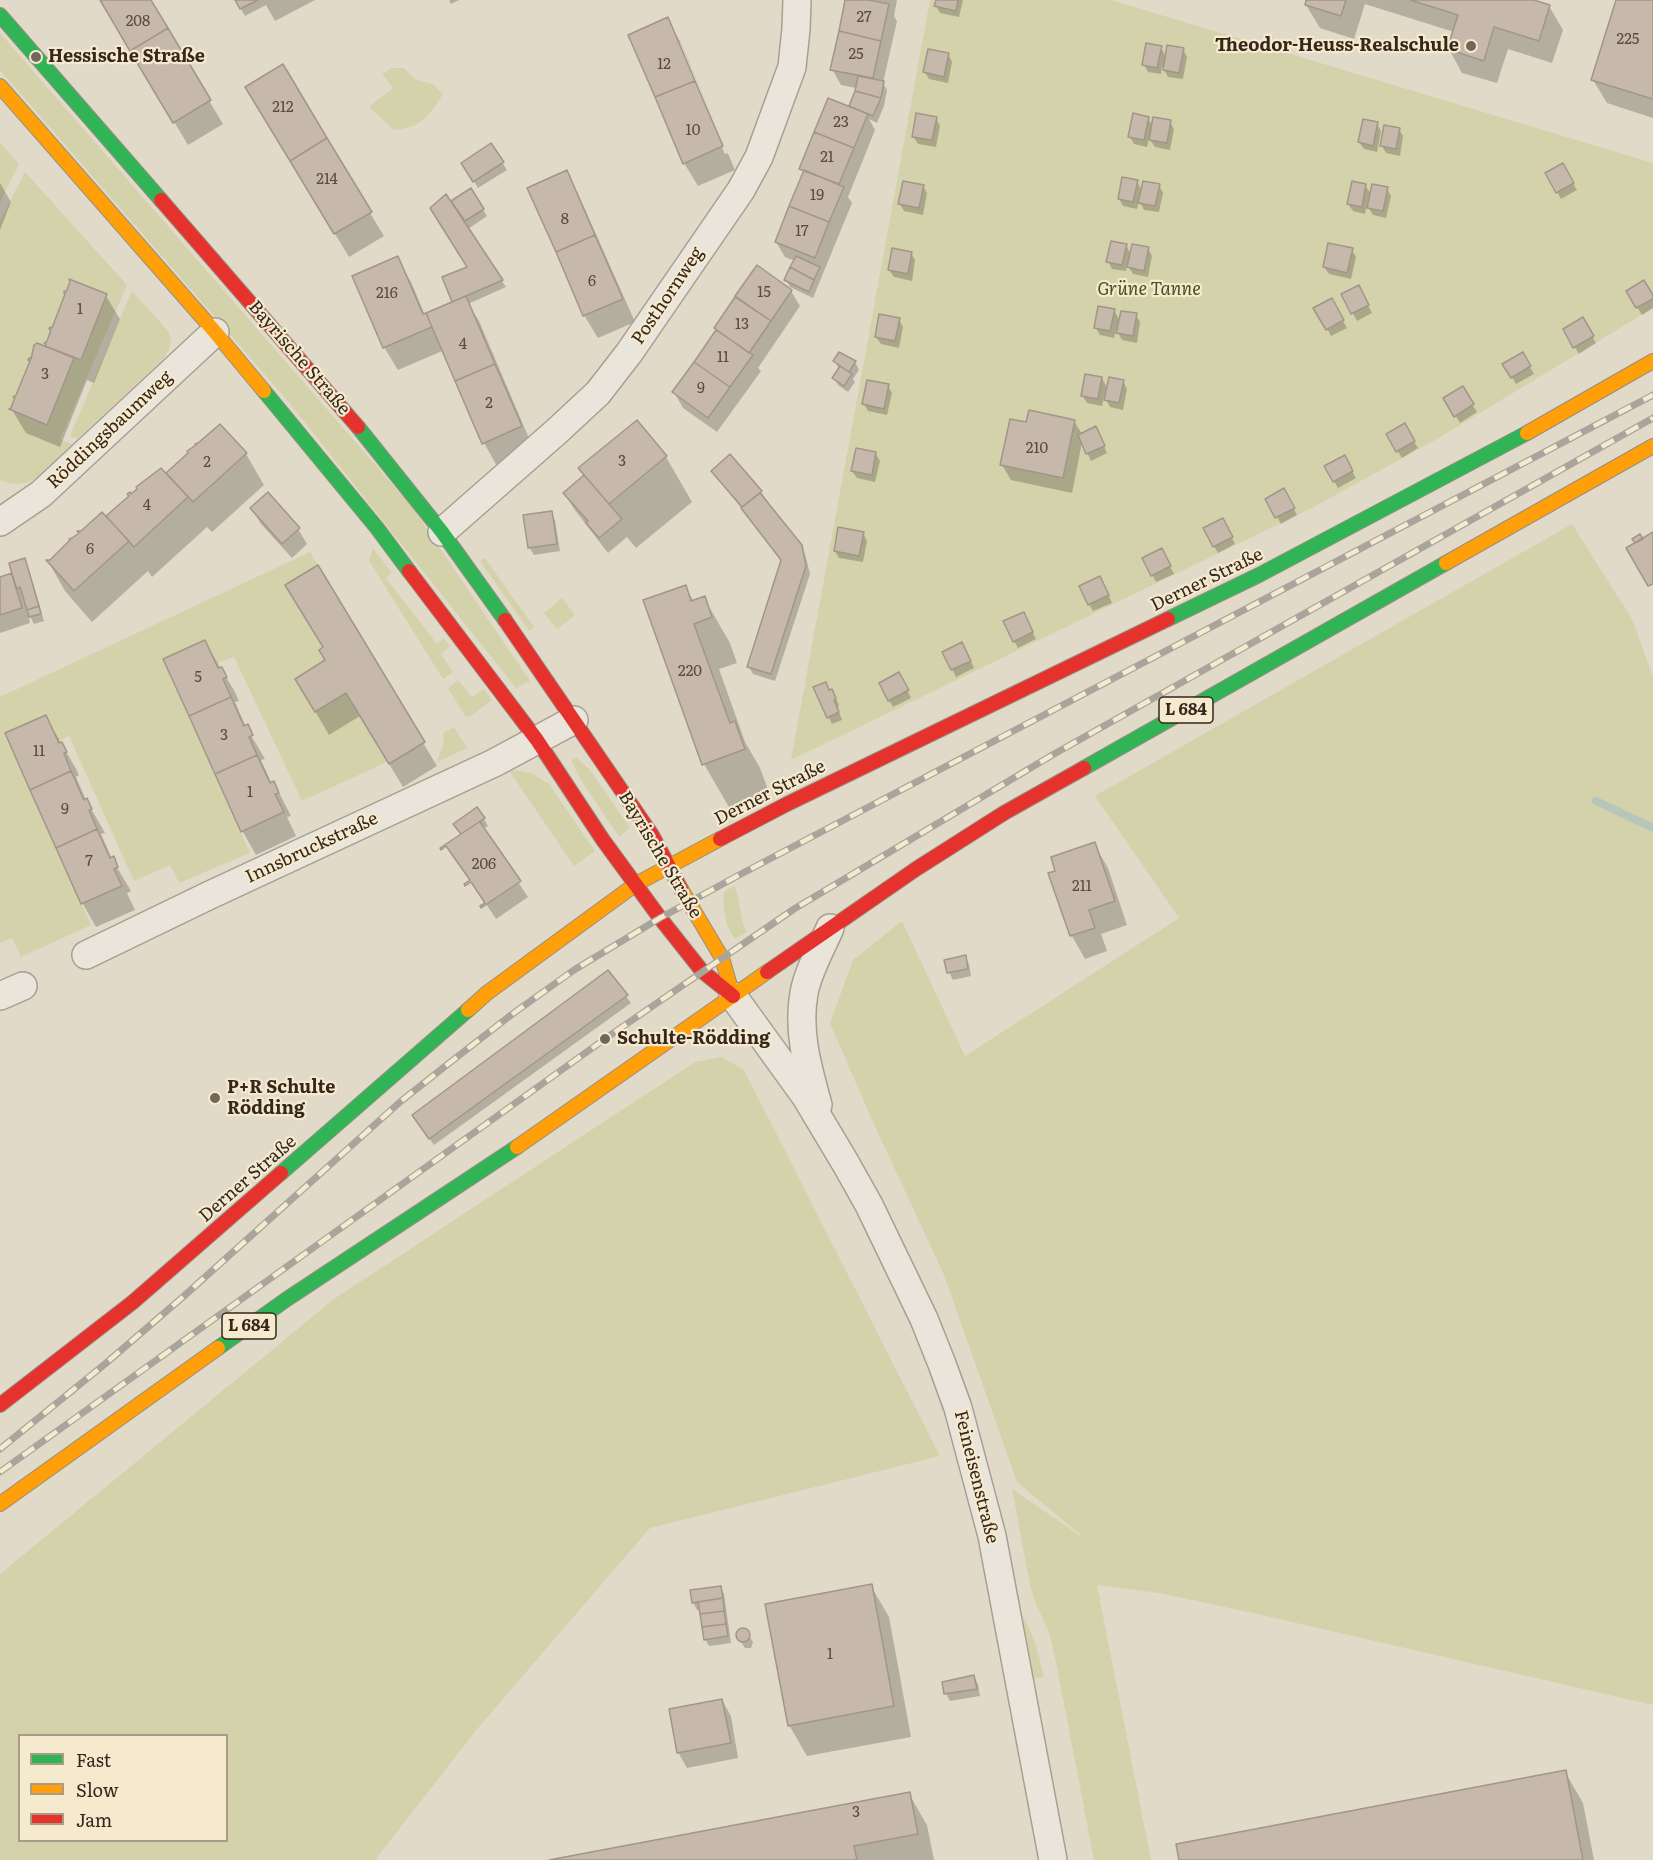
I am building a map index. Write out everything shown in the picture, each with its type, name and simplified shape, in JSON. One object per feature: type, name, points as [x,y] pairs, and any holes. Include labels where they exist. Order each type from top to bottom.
[{"type":"main road","name":"Bayrische Straße","points":[[0,15],[333,398],[442,532],[652,835],[688,902],[722,958],[733,996]]},
{"type":"main road","name":"Bayrische Straße","points":[[0,86],[215,332],[377,528],[537,740],[603,840],[636,884]]},
{"type":"main road","name":"Derner Straße","points":[[0,1405],[133,1302],[487,993],[636,884],[787,804],[1259,575],[1566,412],[1653,361]]},
{"type":"main road","name":"L 684","points":[[0,1504],[287,1299],[504,1156],[916,869],[1004,813],[1653,446]]},
{"type":"main road","name":"Feineisenstraße","points":[[636,884],[702,971],[733,996]]},
{"type":"street","name":"Posthornweg","points":[[442,532],[598,393],[630,353],[741,190],[759,157],[792,67],[797,0]]},
{"type":"street","name":"Röddingsbaumweg","points":[[2,517],[41,494],[215,332]]},
{"type":"street","points":[[537,740],[574,720]]},
{"type":"street","name":"Innsbruckstraße","points":[[86,956],[537,740]]},
{"type":"street","name":"Feineisenstraße","points":[[822,1120],[806,1057],[802,1019],[807,983],[830,928]]},
{"type":"street","name":"Feineisenstraße","points":[[733,996],[822,1120],[869,1205],[924,1319],[958,1408],[992,1536],[1053,1860]]},
{"type":"green space","name":"Grüne Tanne","points":[[930,0],[1111,0],[1653,163],[1653,308],[1437,439],[1310,509],[791,760]]},
{"type":"green space","points":[[0,33],[412,507],[530,681],[516,688],[287,400],[0,70]]},
{"type":"green space","points":[[392,68],[404,68],[416,80],[433,84],[443,94],[433,109],[418,124],[394,130],[369,107],[393,88],[382,74]]},
{"type":"green space","points":[[0,142],[19,164],[0,202]]},
{"type":"green space","points":[[25,172],[127,285],[60,439],[72,444],[40,476],[22,484],[12,484],[0,480],[0,221]]},
{"type":"green space","points":[[132,291],[169,332],[171,343],[169,349],[163,359],[77,439],[70,436]]},
{"type":"green space","points":[[1572,524],[1632,619],[1653,677],[1653,1705],[1253,1613],[1159,1593],[1097,1585],[1151,1860],[1094,1860],[1055,1657],[1049,1632],[1030,1585],[1012,1489],[1088,1541],[1017,1482],[944,1275],[830,1023],[853,960],[902,921],[965,1056],[1179,918],[1095,796]]},
{"type":"green space","points":[[373,548],[392,573],[386,578],[437,644],[444,638],[450,646],[441,654],[453,672],[443,679],[369,561]]},
{"type":"green space","points":[[310,552],[318,565],[285,585],[323,647],[319,650],[325,660],[295,680],[315,712],[346,693],[387,762],[302,801],[234,657],[216,664],[205,640],[164,659],[250,853],[179,883],[170,865],[134,881],[69,736],[58,741],[46,715],[5,733],[91,925],[21,957],[12,938],[0,943],[0,697]]},
{"type":"green space","points":[[485,558],[534,627],[529,631],[480,561]]},
{"type":"green space","points":[[562,598],[575,615],[557,629],[544,613]]},
{"type":"green space","points":[[458,680],[472,697],[484,689],[492,700],[470,717],[465,716],[448,688]]},
{"type":"green space","points":[[454,727],[467,748],[436,763],[444,743],[443,733]]},
{"type":"green space","points":[[576,757],[590,770],[630,828],[619,837],[581,780],[571,760]]},
{"type":"green space","points":[[514,770],[531,773],[549,784],[595,851],[574,866],[510,772]]},
{"type":"green space","points":[[734,886],[747,932],[735,939],[727,923],[723,904],[724,892]]},
{"type":"green space","points":[[721,1057],[744,1070],[940,1456],[650,1528],[478,1728],[375,1860],[0,1860],[0,1574],[334,1299],[695,1062]]},
{"type":"green space","points":[[1022,1615],[1036,1645],[1044,1677],[1034,1678]]},
{"type":"building","points":[[100,0],[151,0],[168,28],[130,51]]},
{"type":"building","points":[[235,0],[258,0],[240,9]]},
{"type":"building","points":[[845,0],[869,0],[889,4],[881,41],[839,31]]},
{"type":"building","points":[[936,0],[958,0],[956,11],[934,6]]},
{"type":"building","points":[[1306,0],[1346,0],[1341,16],[1305,5]]},
{"type":"building","points":[[1410,0],[1534,0],[1550,5],[1539,41],[1494,27],[1484,61],[1447,49],[1458,15]]},
{"type":"building","points":[[1616,0],[1653,0],[1653,99],[1591,80]]},
{"type":"building","points":[[668,17],[695,81],[655,97],[628,35]]},
{"type":"building","points":[[168,28],[211,100],[173,123],[130,51]]},
{"type":"building","points":[[839,31],[881,41],[873,78],[830,70]]},
{"type":"building","points":[[1146,43],[1162,46],[1157,68],[1142,65]]},
{"type":"building","points":[[1167,45],[1184,48],[1179,73],[1163,70]]},
{"type":"building","points":[[928,49],[949,53],[944,77],[923,72]]},
{"type":"building","points":[[283,64],[327,138],[290,161],[245,87]]},
{"type":"building","points":[[858,76],[884,81],[881,98],[855,91]]},
{"type":"building","points":[[695,81],[723,146],[683,164],[655,97]]},
{"type":"building","points":[[855,91],[881,98],[873,116],[849,106]]},
{"type":"building","points":[[828,98],[868,114],[854,148],[814,132]]},
{"type":"building","points":[[916,113],[937,117],[932,140],[912,137]]},
{"type":"building","points":[[1133,113],[1149,117],[1144,140],[1128,137]]},
{"type":"building","points":[[1153,117],[1171,120],[1167,143],[1149,140]]},
{"type":"building","points":[[1363,119],[1378,122],[1373,146],[1358,142]]},
{"type":"building","points":[[1384,125],[1400,128],[1396,149],[1380,146]]},
{"type":"building","points":[[814,132],[854,148],[839,184],[799,169]]},
{"type":"building","points":[[327,138],[372,212],[334,234],[290,161]]},
{"type":"building","points":[[491,143],[504,162],[473,182],[461,163]]},
{"type":"building","points":[[1563,163],[1574,183],[1556,193],[1545,173]]},
{"type":"building","points":[[567,170],[595,235],[556,252],[527,188]]},
{"type":"building","points":[[804,170],[844,187],[829,222],[789,206]]},
{"type":"building","points":[[1122,177],[1138,180],[1133,202],[1118,199]]},
{"type":"building","points":[[903,181],[924,185],[919,208],[898,204]]},
{"type":"building","points":[[1143,181],[1160,184],[1155,206],[1138,203]]},
{"type":"building","points":[[1352,181],[1366,184],[1362,207],[1347,204]]},
{"type":"building","points":[[1372,184],[1388,187],[1383,211],[1367,208]]},
{"type":"building","points":[[471,188],[484,209],[465,221],[451,201]]},
{"type":"building","points":[[446,194],[503,280],[452,302],[442,277],[467,267],[430,208]]},
{"type":"building","points":[[789,206],[829,222],[815,258],[775,242]]},
{"type":"building","points":[[595,235],[623,299],[583,316],[556,252]]},
{"type":"building","points":[[1111,241],[1127,244],[1122,265],[1106,262]]},
{"type":"building","points":[[1328,243],[1353,248],[1347,273],[1323,267]]},
{"type":"building","points":[[1132,244],[1149,247],[1144,271],[1127,267]]},
{"type":"building","points":[[892,248],[912,252],[908,274],[888,270]]},
{"type":"building","points":[[398,256],[423,314],[426,313],[432,327],[383,348],[352,276]]},
{"type":"building","points":[[796,256],[820,267],[814,280],[790,267]]},
{"type":"building","points":[[757,265],[792,290],[771,321],[735,296]]},
{"type":"building","points":[[790,267],[814,280],[809,292],[784,280]]},
{"type":"building","points":[[69,279],[107,294],[81,360],[45,346],[46,343],[44,343],[47,341],[51,330],[49,329],[52,328],[65,294],[64,291],[66,292],[70,282]]},
{"type":"building","points":[[1644,280],[1653,299],[1636,308],[1626,291]]},
{"type":"building","points":[[1359,285],[1369,305],[1351,314],[1341,294]]},
{"type":"building","points":[[466,296],[495,364],[455,381],[426,313]]},
{"type":"building","points":[[735,297],[771,321],[749,353],[714,328]]},
{"type":"building","points":[[1332,298],[1344,320],[1326,330],[1313,308]]},
{"type":"building","points":[[1098,306],[1115,309],[1110,331],[1094,328]]},
{"type":"building","points":[[1121,311],[1137,313],[1133,336],[1116,333]]},
{"type":"building","points":[[879,314],[900,318],[895,341],[875,337]]},
{"type":"building","points":[[1583,317],[1594,336],[1573,348],[1563,329]]},
{"type":"building","points":[[716,330],[753,355],[730,387],[694,362]]},
{"type":"building","points":[[37,343],[74,358],[47,425],[9,409],[30,361],[28,360],[31,359],[34,345]]},
{"type":"building","points":[[839,352],[856,361],[849,372],[833,361]]},
{"type":"building","points":[[1523,352],[1531,366],[1511,378],[1502,364]]},
{"type":"building","points":[[694,362],[730,387],[708,418],[672,392]]},
{"type":"building","points":[[495,364],[522,426],[482,444],[455,381]]},
{"type":"building","points":[[840,366],[852,374],[844,386],[832,378]]},
{"type":"building","points":[[1085,374],[1102,377],[1098,399],[1081,396]]},
{"type":"building","points":[[1109,377],[1124,380],[1119,403],[1104,400]]},
{"type":"building","points":[[867,380],[889,384],[884,409],[862,404]]},
{"type":"building","points":[[1463,386],[1474,404],[1454,417],[1443,398]]},
{"type":"building","points":[[1029,410],[1075,420],[1063,478],[1000,465],[1010,419],[1026,422]]},
{"type":"building","points":[[637,420],[667,456],[609,504],[578,468]]},
{"type":"building","points":[[1405,423],[1415,441],[1396,452],[1386,434]]},
{"type":"building","points":[[220,424],[247,453],[193,502],[166,473],[188,453],[187,451]]},
{"type":"building","points":[[1096,426],[1105,446],[1086,454],[1078,435]]},
{"type":"building","points":[[856,448],[876,452],[872,475],[851,471]]},
{"type":"building","points":[[730,454],[762,491],[742,507],[711,471]]},
{"type":"building","points":[[1345,455],[1353,471],[1333,482],[1324,466]]},
{"type":"building","points":[[161,468],[188,497],[134,547],[106,516],[129,496],[127,494],[130,492],[131,494],[137,489],[136,487]]},
{"type":"building","points":[[584,475],[622,519],[599,538],[586,523],[588,521],[563,493]]},
{"type":"building","points":[[1284,488],[1295,508],[1275,518],[1265,499]]},
{"type":"building","points":[[268,492],[300,528],[282,544],[250,508]]},
{"type":"building","points":[[760,493],[802,545],[806,566],[771,674],[747,667],[781,560],[741,508]]},
{"type":"building","points":[[552,511],[557,544],[528,548],[523,515]]},
{"type":"building","points":[[102,512],[129,541],[74,591],[46,560],[50,560],[69,539],[79,533],[77,531],[81,531]]},
{"type":"building","points":[[1223,518],[1233,537],[1213,547],[1203,528]]},
{"type":"building","points":[[838,527],[864,532],[859,556],[834,551]]},
{"type":"building","points":[[1653,532],[1653,584],[1648,586],[1626,548]]},
{"type":"building","points":[[1640,534],[1643,539],[1635,543],[1632,539]]},
{"type":"building","points":[[1162,548],[1171,566],[1151,576],[1142,558]]},
{"type":"building","points":[[25,558],[39,606],[27,610],[20,587],[16,589],[9,563]]},
{"type":"building","points":[[318,565],[425,742],[389,764],[346,693],[315,712],[295,679],[325,660],[319,650],[323,647],[285,585]]},
{"type":"building","points":[[12,573],[22,608],[0,615],[0,577]]},
{"type":"building","points":[[1100,576],[1109,595],[1088,605],[1079,586]]},
{"type":"building","points":[[686,585],[691,601],[705,596],[712,617],[694,624],[730,723],[735,721],[745,749],[702,765],[643,600]]},
{"type":"building","points":[[39,606],[41,614],[29,617],[27,610]]},
{"type":"building","points":[[1024,612],[1033,632],[1013,642],[1003,621]]},
{"type":"building","points":[[205,640],[218,668],[222,667],[227,677],[223,679],[231,697],[189,716],[163,659]]},
{"type":"building","points":[[962,642],[971,661],[951,670],[942,652]]},
{"type":"building","points":[[899,672],[909,690],[888,701],[879,683]]},
{"type":"building","points":[[826,682],[836,698],[834,700],[839,712],[827,718],[813,687]]},
{"type":"building","points":[[231,697],[244,726],[248,724],[253,735],[249,737],[257,755],[215,774],[189,716]]},
{"type":"building","points":[[46,715],[59,743],[62,742],[67,752],[64,753],[71,771],[30,790],[5,733]]},
{"type":"building","points":[[257,755],[270,783],[274,781],[279,793],[275,794],[284,812],[241,832],[215,774]]},
{"type":"building","points":[[71,771],[84,800],[87,798],[92,809],[89,810],[97,829],[56,848],[30,790]]},
{"type":"building","points":[[477,807],[485,818],[461,834],[453,824]]},
{"type":"building","points":[[485,818],[480,822],[521,881],[481,908],[480,906],[485,903],[471,882],[465,886],[464,884],[470,880],[446,846],[441,850],[440,848]]},
{"type":"building","points":[[97,829],[110,858],[114,856],[118,867],[114,869],[122,886],[81,904],[56,848]]},
{"type":"building","points":[[1095,842],[1115,901],[1089,910],[1095,928],[1070,936],[1048,873],[1055,871],[1051,857]]},
{"type":"building","points":[[966,955],[968,969],[947,973],[944,960]]},
{"type":"building","points":[[608,970],[628,995],[429,1139],[412,1115]]},
{"type":"building","points":[[872,1584],[894,1706],[788,1726],[765,1604]]},
{"type":"building","points":[[721,1586],[723,1598],[692,1603],[690,1590]]},
{"type":"building","points":[[723,1598],[724,1611],[700,1614],[698,1602]]},
{"type":"building","points":[[724,1611],[726,1624],[702,1627],[700,1614]]},
{"type":"building","points":[[726,1624],[728,1636],[704,1640],[702,1627]]},
{"type":"building","points":[[743,1628],[748,1630],[750,1635],[748,1640],[743,1642],[738,1640],[736,1635],[738,1630]]},
{"type":"building","points":[[974,1675],[977,1689],[944,1694],[942,1682]]},
{"type":"building","points":[[722,1699],[731,1743],[677,1753],[669,1709]]},
{"type":"building","points":[[1566,1770],[1583,1860],[1179,1860],[1176,1844]]},
{"type":"building","points":[[910,1792],[918,1834],[854,1846],[857,1860],[549,1860]]},
{"type":"waterway","points":[[1596,801],[1653,828]]},
{"type":"railway","points":[[0,1449],[184,1296],[400,1102],[511,1015],[574,970],[660,918],[741,874],[1653,395]]},
{"type":"railway","points":[[0,1472],[609,1036],[794,909],[1054,754],[1653,418]]},
{"type":"traffic: fast","points":[[0,15],[161,200]]},
{"type":"traffic: fast","points":[[264,391],[377,528],[409,571]]},
{"type":"traffic: fast","points":[[358,427],[442,532],[505,620]]},
{"type":"traffic: fast","points":[[1168,619],[1259,575],[1527,433]]},
{"type":"traffic: fast","points":[[1084,768],[1446,563]]},
{"type":"traffic: fast","points":[[281,1173],[468,1010]]},
{"type":"traffic: fast","points":[[218,1348],[287,1299],[517,1147]]},
{"type":"traffic: slow","points":[[0,86],[264,391]]},
{"type":"traffic: slow","points":[[1527,433],[1653,361]]},
{"type":"traffic: slow","points":[[1446,563],[1653,446]]},
{"type":"traffic: slow","points":[[468,1010],[487,993],[636,884],[720,839]]},
{"type":"traffic: slow","points":[[681,889],[722,958],[733,996]]},
{"type":"traffic: slow","points":[[517,1147],[767,972]]},
{"type":"traffic: slow","points":[[0,1504],[218,1348]]},
{"type":"traffic: jam","points":[[161,200],[358,427]]},
{"type":"traffic: jam","points":[[409,571],[537,740],[603,840],[660,918],[702,971],[733,996]]},
{"type":"traffic: jam","points":[[720,839],[787,804],[1168,619]]},
{"type":"traffic: jam","points":[[505,620],[652,835],[681,889]]},
{"type":"traffic: jam","points":[[767,972],[916,869],[1004,813],[1084,768]]},
{"type":"traffic: jam","points":[[0,1405],[133,1302],[281,1173]]},
{"type":"place","name":"Theodor-Heuss-Realschule","points":[[1471,46]]},
{"type":"place","name":"Hessische Straße","points":[[36,57]]},
{"type":"place","name":"Schulte-Rödding","points":[[605,1039]]},
{"type":"place","name":"P+R Schulte Rödding","points":[[215,1098]]}]
